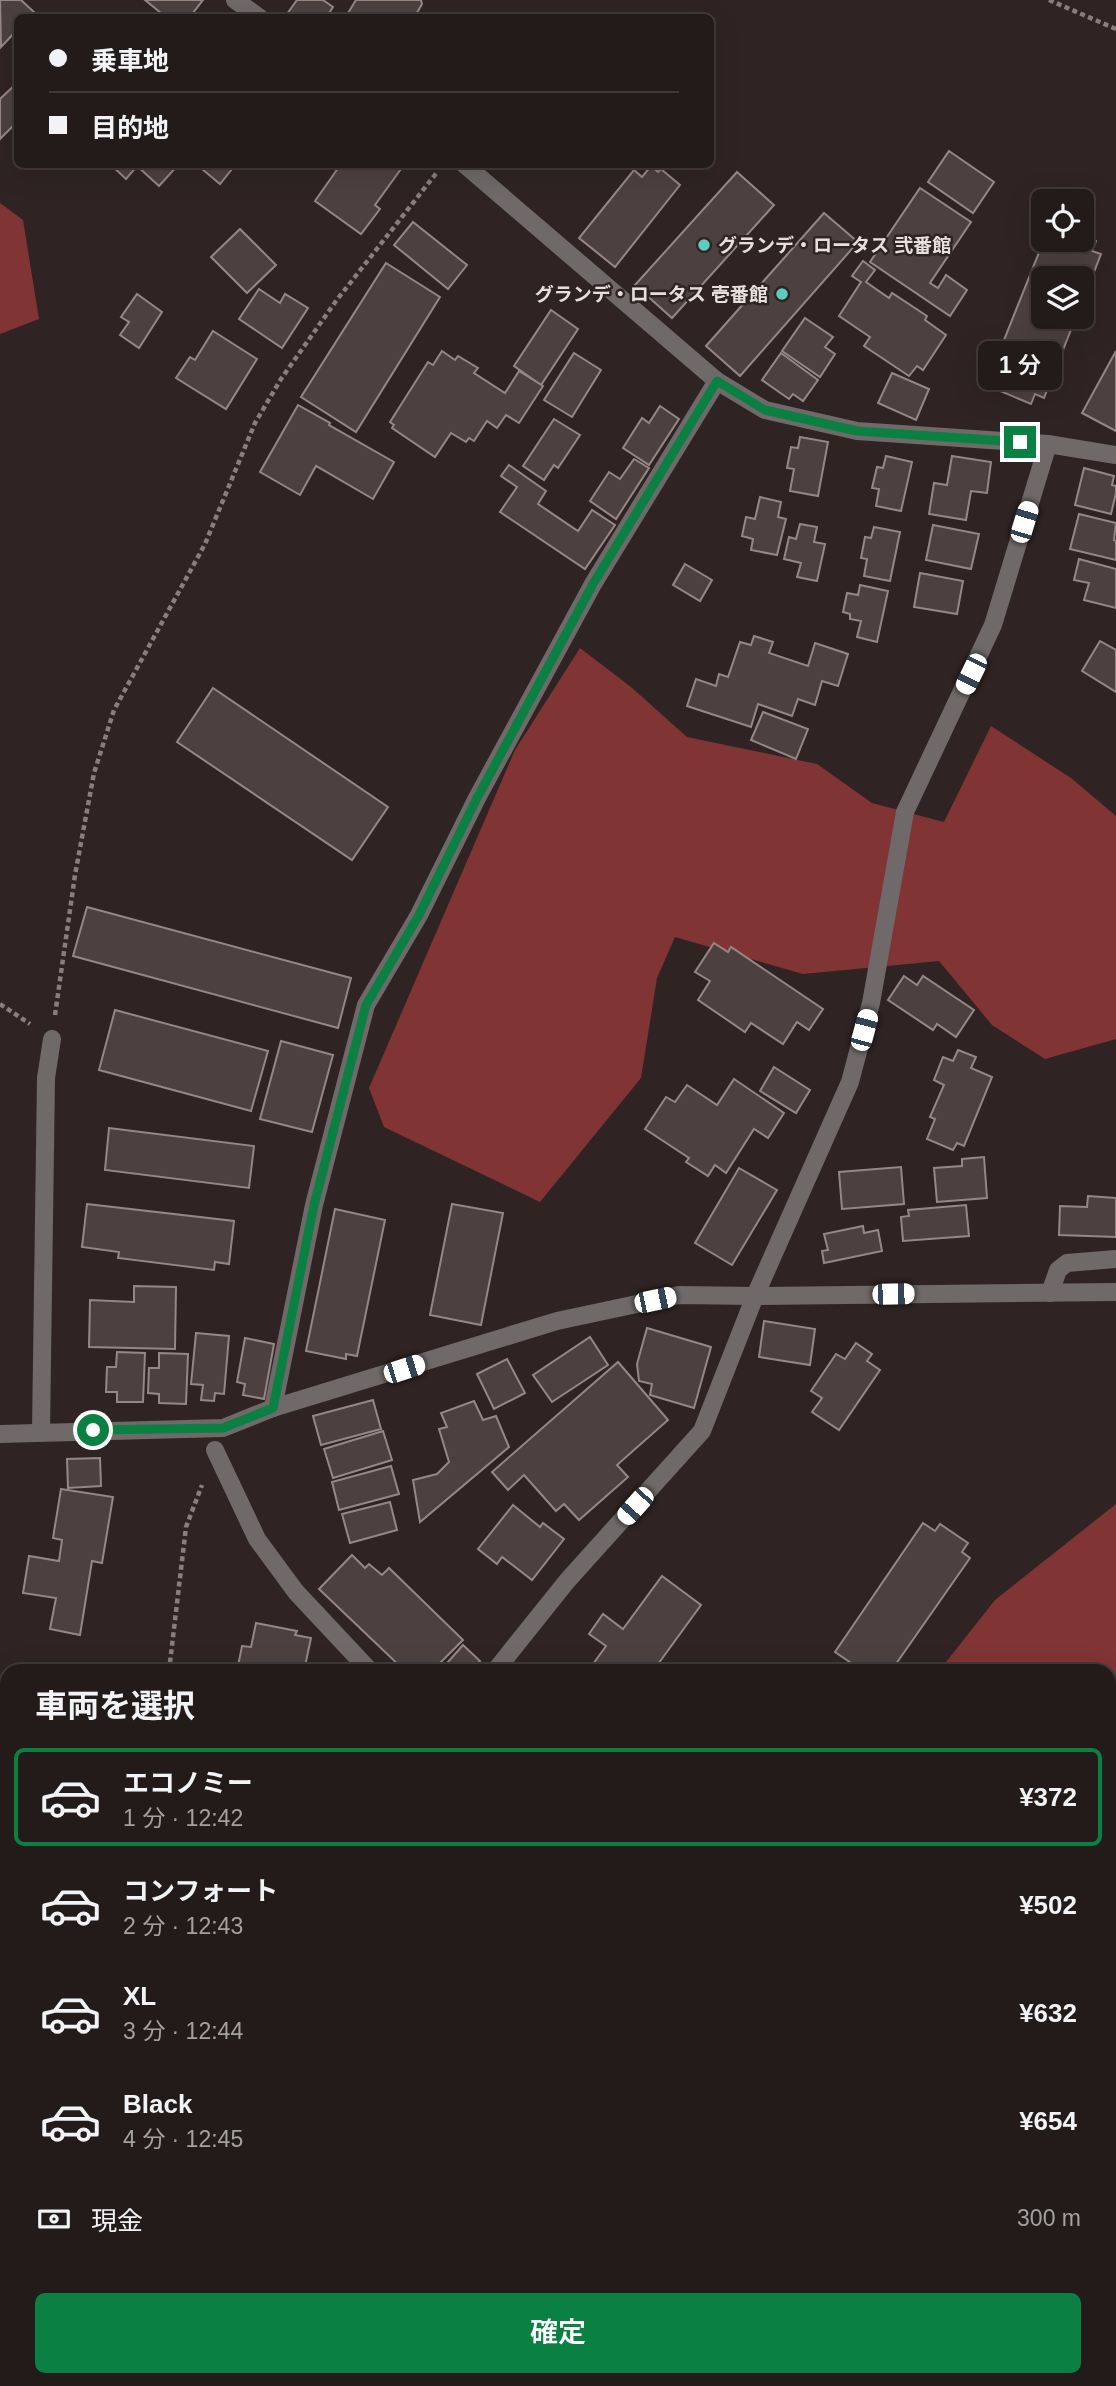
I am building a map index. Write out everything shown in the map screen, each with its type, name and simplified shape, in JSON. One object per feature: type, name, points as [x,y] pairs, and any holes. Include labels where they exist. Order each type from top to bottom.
[{"type":"street","points":[[235,0],[254,14]]},
{"type":"street","points":[[469,168],[717,381],[765,410],[857,431],[1048,444],[1116,455]]},
{"type":"street","points":[[273,1408],[314,1205],[366,1005],[419,915],[477,798],[593,584],[717,381]]},
{"type":"street","points":[[501,1664],[568,1581],[702,1431],[755,1296],[850,1083],[871,1003],[905,812],[993,625],[1048,444]]},
{"type":"street","points":[[41,1431],[47,1078],[52,1039]]},
{"type":"street","points":[[1051,1293],[1058,1270],[1066,1264],[1116,1259]]},
{"type":"street","points":[[0,1434],[223,1428],[273,1408],[557,1321],[679,1295],[1116,1292]]},
{"type":"street","points":[[215,1451],[257,1539],[296,1592],[363,1664]]},
{"type":"path","points":[[1049,0],[1116,29]]},
{"type":"path","points":[[0,1004],[52,1039],[75,875],[94,773],[114,710],[205,544],[256,423],[281,379],[336,301],[439,168]]},
{"type":"path","points":[[170,1664],[186,1527],[215,1451]]},
{"type":"shaded area","points":[[0,203],[23,220],[39,319],[0,334]]},
{"type":"shaded area","points":[[580,648],[631,687],[687,737],[817,764],[872,803],[944,822],[991,726],[1071,778],[1116,816],[1116,1039],[1045,1059],[992,1025],[939,961],[803,974],[675,937],[657,978],[641,1078],[540,1202],[384,1127],[369,1088],[515,750]]},
{"type":"shaded area","points":[[1116,1504],[1116,1664],[945,1664],[995,1600]]},
{"type":"building","points":[[0,0],[21,0],[34,12],[14,14],[14,33],[1,47]]},
{"type":"building","points":[[145,0],[203,0],[192,14],[162,14]]},
{"type":"building","points":[[297,0],[323,0],[333,7],[329,14],[287,14]]},
{"type":"building","points":[[356,0],[421,0],[422,4],[416,14],[347,14]]},
{"type":"building","points":[[14,86],[14,125],[0,139],[0,99]]},
{"type":"building","points":[[949,151],[994,182],[973,213],[928,182]]},
{"type":"building","points":[[114,168],[135,168],[126,179]]},
{"type":"building","points":[[139,168],[175,168],[159,186]]},
{"type":"building","points":[[201,168],[233,168],[220,184]]},
{"type":"building","points":[[338,168],[401,169],[375,205],[380,209],[361,234],[315,201]]},
{"type":"building","points":[[649,168],[658,172],[661,169],[680,185],[615,267],[579,238],[634,170],[642,177]]},
{"type":"building","name":"グランデ・ロータス 弐番館","points":[[737,172],[774,205],[672,318],[635,285]]},
{"type":"building","points":[[920,188],[971,222],[930,283],[938,288],[946,275],[967,290],[950,316],[870,262]]},
{"type":"building","name":"グランデ・ロータス 壱番館","points":[[824,213],[858,242],[740,376],[706,346]]},
{"type":"building","points":[[413,222],[467,265],[448,289],[394,245]]},
{"type":"building","points":[[240,229],[276,265],[247,293],[211,257]]},
{"type":"building","points":[[1039,252],[1094,252],[1101,254],[1094,272],[1094,266],[1034,266]]},
{"type":"building","points":[[863,261],[875,270],[866,282],[889,298],[892,293],[927,316],[925,320],[946,335],[923,370],[917,366],[909,376],[864,346],[870,337],[839,316],[861,282],[852,276]]},
{"type":"building","points":[[386,263],[440,297],[356,432],[301,397]]},
{"type":"building","points":[[1031,272],[1031,329],[1071,329],[1044,398],[1035,394],[1031,404],[986,385]]},
{"type":"building","points":[[259,289],[280,303],[285,294],[308,308],[282,348],[239,319]]},
{"type":"building","points":[[137,294],[162,312],[139,348],[120,335],[129,322],[121,317]]},
{"type":"building","points":[[551,310],[578,329],[541,385],[514,366]]},
{"type":"building","points":[[805,318],[833,337],[825,347],[835,354],[820,377],[782,351]]},
{"type":"building","points":[[213,331],[257,359],[226,409],[176,378],[190,357],[195,360]]},
{"type":"building","points":[[442,351],[455,360],[458,356],[478,368],[474,373],[505,393],[519,371],[543,386],[519,423],[506,415],[497,428],[487,421],[474,441],[469,438],[466,442],[451,433],[435,457],[392,428],[394,425],[390,422],[428,362],[433,365]]},
{"type":"building","points":[[1116,351],[1116,431],[1082,413]]},
{"type":"building","points":[[574,353],[601,370],[572,417],[544,400]]},
{"type":"building","points":[[781,353],[818,380],[803,401],[793,394],[789,399],[762,380]]},
{"type":"building","points":[[892,373],[929,389],[916,420],[878,403]]},
{"type":"building","points":[[298,405],[394,462],[373,499],[316,466],[300,495],[260,472]]},
{"type":"building","points":[[660,406],[679,419],[649,465],[623,448],[642,418],[649,423]]},
{"type":"building","points":[[554,419],[580,435],[558,468],[554,465],[544,480],[523,466]]},
{"type":"building","points":[[800,437],[828,442],[818,496],[790,491],[794,469],[787,468],[791,447],[798,448]]},
{"type":"building","points":[[886,456],[912,462],[901,511],[876,506],[879,489],[872,488],[877,467],[883,468]]},
{"type":"building","points":[[952,456],[991,462],[987,493],[971,491],[966,520],[929,514],[934,483],[947,485]]},
{"type":"building","points":[[634,459],[649,468],[616,519],[590,501],[609,472],[620,479]]},
{"type":"building","points":[[509,465],[546,491],[538,504],[578,531],[592,510],[615,525],[585,569],[500,512],[517,487],[501,476]]},
{"type":"building","points":[[1084,468],[1114,476],[1112,485],[1116,486],[1116,493],[1111,514],[1075,505]]},
{"type":"building","points":[[760,497],[781,502],[778,517],[786,519],[777,555],[751,550],[753,539],[742,536],[746,517],[755,519]]},
{"type":"building","points":[[1079,514],[1116,523],[1116,560],[1070,549]]},
{"type":"building","points":[[800,524],[817,527],[814,542],[825,544],[817,581],[797,577],[801,563],[784,559],[789,537],[796,539]]},
{"type":"building","points":[[933,525],[979,534],[971,569],[926,560]]},
{"type":"building","points":[[874,527],[900,532],[890,581],[864,576],[867,559],[861,558],[865,537],[871,538]]},
{"type":"building","points":[[1079,559],[1116,569],[1116,608],[1084,600],[1089,583],[1074,580]]},
{"type":"building","points":[[685,564],[712,580],[700,601],[673,585]]},
{"type":"building","points":[[920,573],[963,581],[957,614],[914,607]]},
{"type":"building","points":[[860,585],[888,591],[877,642],[857,637],[861,621],[850,619],[850,614],[843,612],[847,593],[858,595]]},
{"type":"building","points":[[754,636],[773,642],[769,653],[808,666],[815,643],[848,654],[838,686],[822,681],[815,705],[798,699],[792,716],[758,704],[751,727],[687,706],[696,679],[716,686],[719,674],[728,677],[740,642],[751,645]]},
{"type":"building","points":[[1100,641],[1116,650],[1116,692],[1082,671]]},
{"type":"building","points":[[213,688],[388,807],[352,860],[177,742]]},
{"type":"building","points":[[763,712],[808,729],[796,759],[751,740]]},
{"type":"building","points":[[87,907],[351,978],[338,1028],[73,956]]},
{"type":"building","points":[[714,943],[728,952],[731,947],[823,1009],[809,1030],[797,1022],[783,1044],[751,1023],[745,1032],[698,1000],[710,981],[695,972]]},
{"type":"building","points":[[904,976],[917,985],[923,976],[974,1010],[956,1037],[937,1024],[933,1030],[888,1000]]},
{"type":"building","points":[[115,1010],[268,1051],[251,1111],[99,1070]]},
{"type":"building","points":[[281,1041],[333,1055],[312,1132],[260,1119]]},
{"type":"building","points":[[958,1050],[976,1057],[971,1068],[992,1077],[964,1146],[957,1143],[953,1150],[927,1139],[935,1119],[930,1117],[944,1085],[934,1080],[943,1057],[953,1061]]},
{"type":"building","points":[[774,1067],[810,1090],[796,1113],[760,1091]]},
{"type":"building","points":[[734,1079],[784,1113],[768,1138],[754,1129],[726,1173],[715,1165],[708,1176],[686,1162],[689,1158],[645,1129],[666,1097],[675,1102],[687,1085],[717,1105]]},
{"type":"building","points":[[109,1128],[254,1146],[249,1188],[105,1170]]},
{"type":"building","points":[[984,1157],[987,1198],[937,1202],[934,1168],[962,1166],[962,1159]]},
{"type":"building","points":[[901,1167],[904,1204],[842,1209],[839,1172]]},
{"type":"building","points":[[739,1168],[777,1190],[732,1265],[695,1243]]},
{"type":"building","points":[[1088,1196],[1116,1198],[1116,1237],[1059,1235],[1060,1206],[1087,1207]]},
{"type":"building","points":[[87,1204],[234,1221],[229,1264],[215,1262],[214,1270],[118,1258],[119,1252],[82,1247]]},
{"type":"building","points":[[452,1204],[503,1213],[481,1325],[430,1315]]},
{"type":"building","points":[[966,1205],[969,1236],[903,1241],[901,1217],[909,1216],[908,1210]]},
{"type":"building","points":[[335,1209],[385,1220],[357,1356],[346,1354],[346,1359],[306,1351]]},
{"type":"building","points":[[863,1226],[864,1233],[878,1230],[882,1251],[824,1263],[822,1251],[828,1250],[824,1234]]},
{"type":"building","points":[[134,1286],[176,1287],[175,1349],[89,1347],[90,1300],[134,1302]]},
{"type":"building","points":[[764,1321],[815,1329],[810,1365],[759,1357]]},
{"type":"building","points":[[647,1328],[711,1347],[694,1408],[650,1395],[652,1384],[639,1381],[637,1364]]},
{"type":"building","points":[[196,1333],[229,1336],[224,1394],[215,1393],[214,1401],[201,1400],[203,1385],[191,1384]]},
{"type":"building","points":[[590,1337],[608,1365],[552,1402],[533,1375]]},
{"type":"building","points":[[245,1338],[274,1344],[264,1399],[243,1395],[245,1384],[237,1382]]},
{"type":"building","points":[[856,1343],[872,1354],[867,1361],[880,1370],[839,1430],[812,1412],[822,1398],[811,1391],[836,1354],[845,1359]]},
{"type":"building","points":[[117,1352],[145,1353],[143,1402],[117,1402],[117,1392],[106,1392],[107,1367],[116,1367]]},
{"type":"building","points":[[159,1353],[188,1354],[186,1404],[159,1403],[159,1394],[148,1393],[149,1368],[159,1368]]},
{"type":"building","points":[[507,1359],[525,1393],[494,1409],[477,1374]]},
{"type":"building","points":[[618,1362],[668,1420],[617,1465],[628,1477],[579,1520],[564,1504],[556,1511],[524,1475],[508,1490],[492,1472]]},
{"type":"building","points":[[373,1400],[381,1429],[321,1445],[313,1416]]},
{"type":"building","points":[[474,1401],[483,1420],[496,1416],[509,1447],[420,1522],[413,1480],[437,1474],[449,1462],[439,1429],[447,1427],[441,1413]]},
{"type":"building","points":[[383,1431],[392,1460],[333,1478],[324,1449]]},
{"type":"building","points":[[100,1458],[101,1486],[68,1488],[67,1459]]},
{"type":"building","points":[[391,1466],[399,1494],[339,1510],[332,1482]]},
{"type":"building","points":[[61,1489],[113,1497],[102,1563],[92,1561],[80,1635],[50,1629],[56,1598],[23,1593],[29,1556],[59,1561],[62,1540],[53,1538]]},
{"type":"building","points":[[390,1502],[397,1530],[350,1543],[342,1514]]},
{"type":"building","points":[[513,1505],[540,1527],[543,1523],[564,1539],[532,1580],[502,1557],[497,1564],[478,1549]]},
{"type":"building","points":[[923,1523],[935,1531],[940,1524],[968,1543],[962,1552],[970,1558],[896,1664],[853,1664],[835,1652]]},
{"type":"building","points":[[352,1555],[365,1568],[369,1564],[382,1575],[389,1568],[463,1640],[439,1664],[398,1664],[319,1589]]},
{"type":"building","points":[[662,1576],[701,1605],[658,1664],[593,1664],[606,1646],[589,1634],[603,1614],[623,1629]]},
{"type":"building","points":[[256,1623],[297,1631],[295,1635],[311,1638],[305,1664],[238,1664],[242,1646],[251,1647]]},
{"type":"building","points":[[463,1645],[480,1661],[477,1664],[446,1664]]},
{"type":"place","name":"グランデ・ロータス 弐番館","points":[[704,245]]},
{"type":"place","name":"グランデ・ロータス 壱番館","points":[[782,294]]},
{"type":"route","points":[[93,1430],[223,1428],[273,1408],[314,1205],[366,1005],[419,915],[477,798],[593,584],[717,381],[765,410],[857,431],[1020,442]]}]
